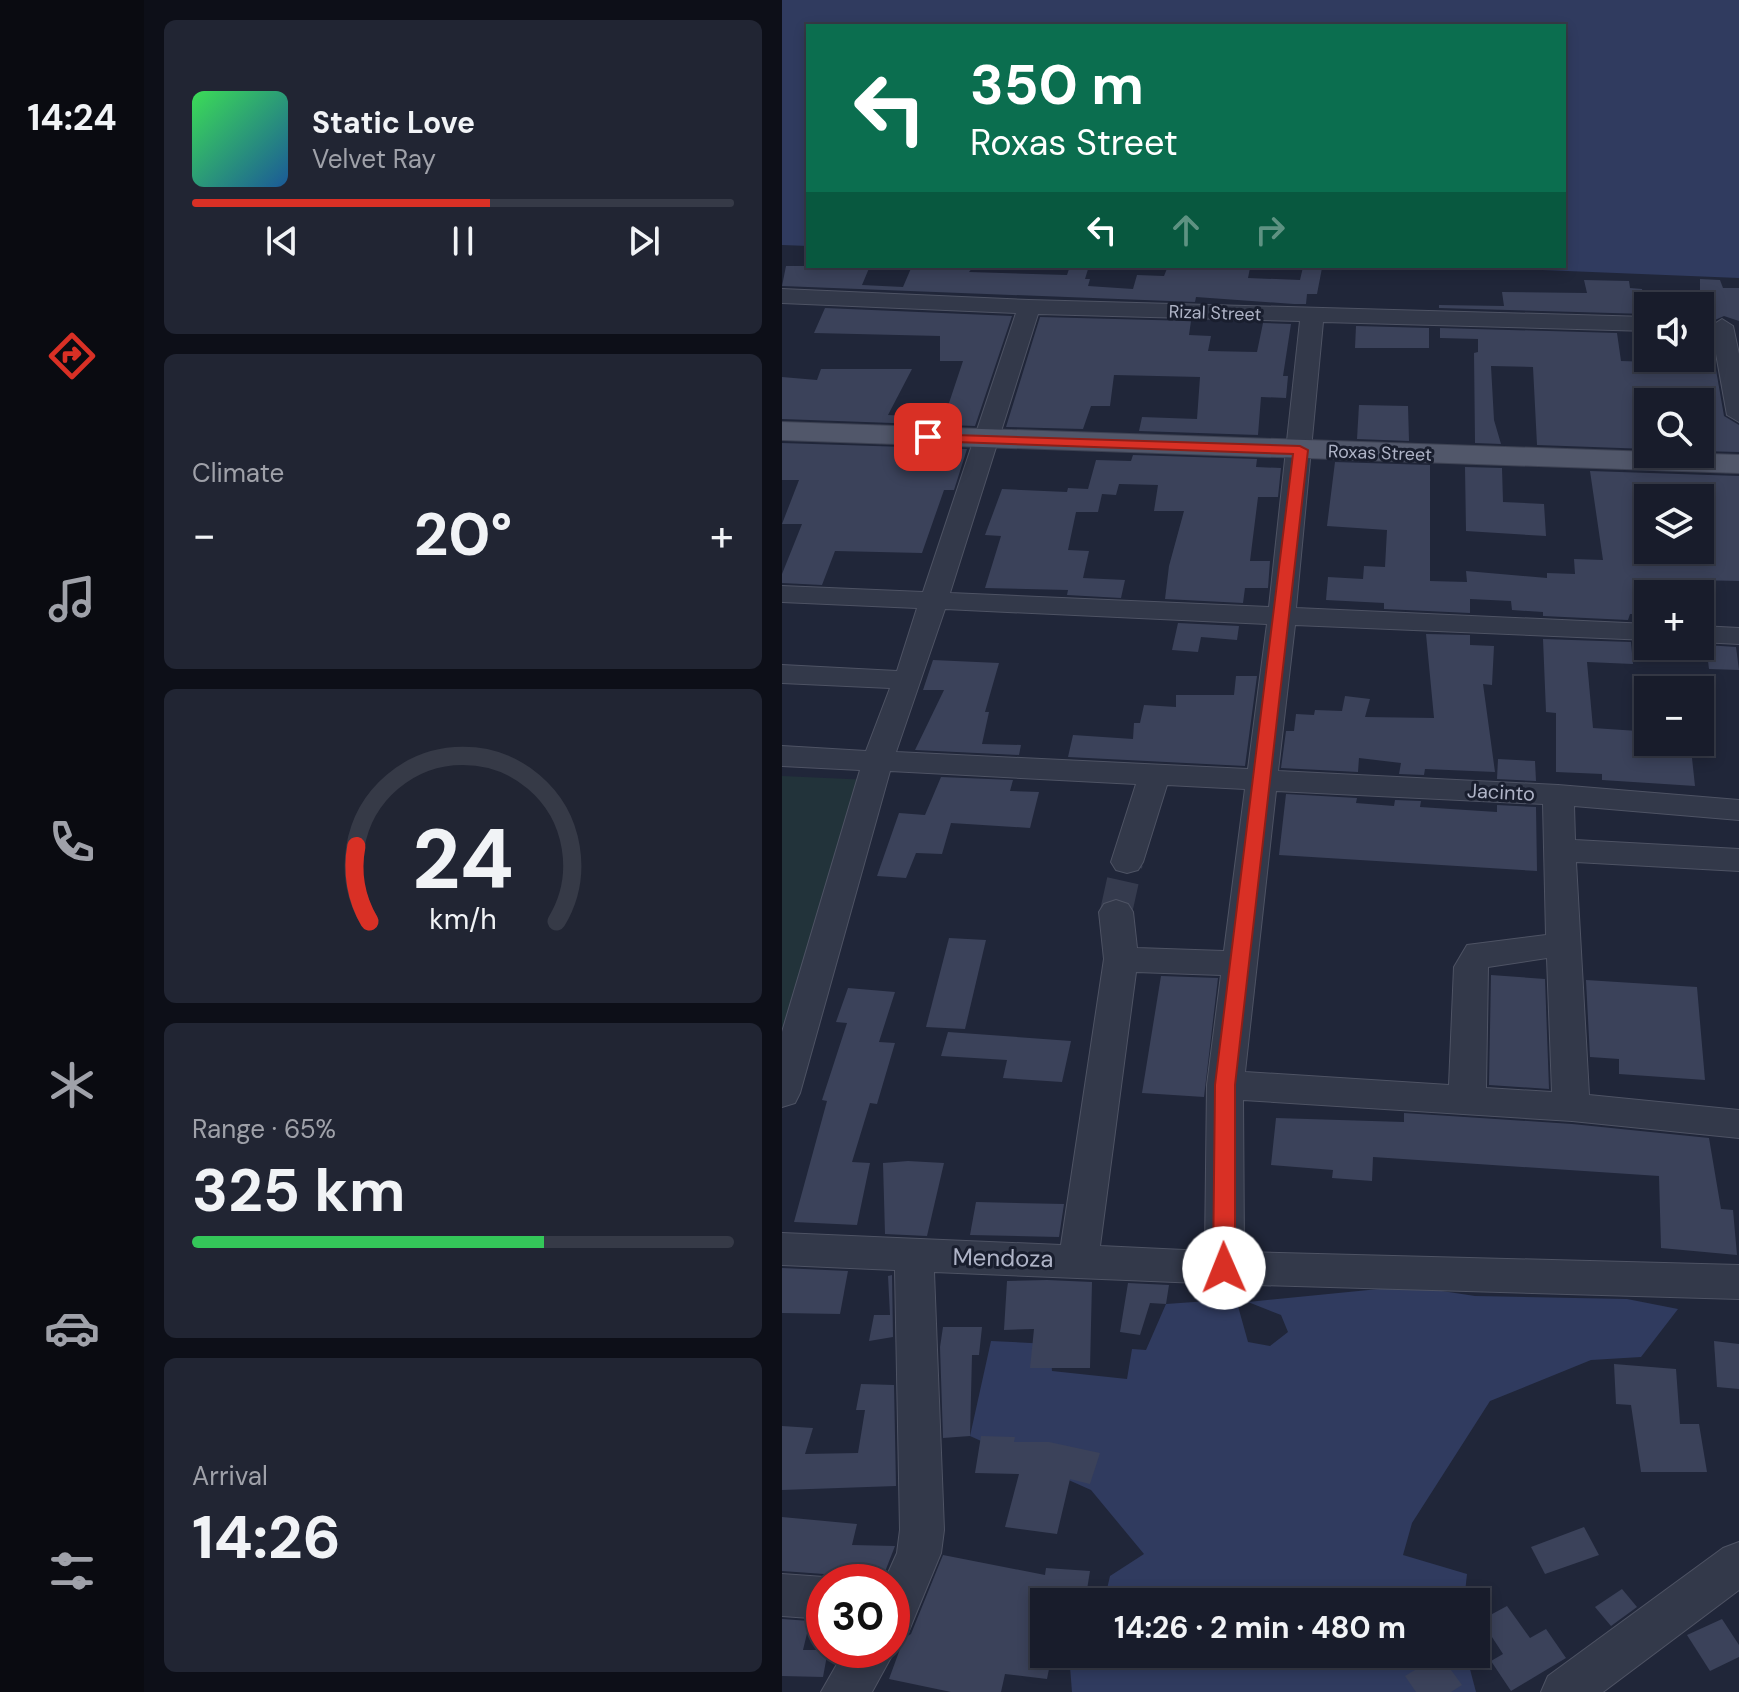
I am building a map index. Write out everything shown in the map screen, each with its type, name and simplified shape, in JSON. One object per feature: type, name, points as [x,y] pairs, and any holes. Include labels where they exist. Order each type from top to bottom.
[{"type":"main road","name":"Roxas Street","points":[[782,431],[1739,464]]},
{"type":"street","name":"Rizal Street","points":[[782,296],[1029,307],[1634,324]]},
{"type":"street","points":[[782,1093],[878,759],[908,680],[1029,307]]},
{"type":"street","points":[[1224,1268],[1225,1085],[1282,613],[1312,316]]},
{"type":"street","points":[[1720,326],[1739,415]]},
{"type":"street","points":[[782,594],[1282,613],[1634,631]]},
{"type":"street","points":[[1714,635],[1739,636]]},
{"type":"street","points":[[782,674],[908,680]]},
{"type":"street","name":"Jacinto","points":[[782,756],[1558,795],[1739,810]]},
{"type":"street","points":[[1127,862],[1154,777]]},
{"type":"street","points":[[1558,795],[1562,945],[1572,1107]]},
{"type":"street","points":[[1559,850],[1739,860]]},
{"type":"street","points":[[1079,1259],[1121,959],[1116,912]]},
{"type":"street","points":[[1467,1100],[1471,967],[1479,953],[1562,945]]},
{"type":"street","points":[[1121,959],[1241,964]]},
{"type":"street","points":[[1225,1085],[1572,1107],[1739,1124]]},
{"type":"street","name":"Mendoza","points":[[782,1249],[914,1256],[1079,1259],[1224,1268],[1739,1282]]},
{"type":"street","points":[[910,1574],[919,1553],[923,1513],[914,1256]]},
{"type":"street","points":[[1565,1692],[1739,1563]]},
{"type":"street","points":[[782,1595],[806,1597]]},
{"type":"street","points":[[845,1692],[860,1668]]},
{"type":"shaded area","points":[[782,776],[870,780],[782,1044]]},
{"type":"water","points":[[782,0],[1739,0],[1739,278],[1494,268],[1566,268],[1566,24],[806,24],[806,246],[782,245]]},
{"type":"water","points":[[1409,1286],[1475,1296],[1627,1299],[1678,1309],[1641,1357],[1591,1360],[1490,1401],[1412,1523],[1403,1555],[1467,1574],[1466,1588],[1107,1588],[1110,1576],[1144,1554],[1091,1490],[970,1436],[991,1341],[1050,1344],[1052,1371],[1127,1379],[1132,1349],[1146,1350],[1166,1304],[1236,1299],[1248,1342],[1270,1346],[1288,1332],[1281,1315],[1248,1302]]},
{"type":"water","points":[[1070,1668],[1470,1668],[1476,1692],[1072,1692]]},
{"type":"building","points":[[786,266],[869,268],[862,285],[903,287],[911,268],[972,268],[969,272],[1067,275],[1069,268],[1088,268],[1085,279],[1090,279],[1088,286],[1133,289],[1137,275],[1164,276],[1167,268],[1250,268],[1248,278],[1300,280],[1303,268],[1322,268],[1317,294],[1307,294],[1306,304],[1196,297],[1195,302],[782,286]]},
{"type":"building","points":[[1700,279],[1720,280],[1723,288],[1739,288],[1739,321],[1724,316],[1714,320],[1714,292],[1700,292]]},
{"type":"building","points":[[1584,280],[1629,281],[1630,288],[1642,289],[1643,292],[1634,292],[1634,314],[1439,308],[1439,305],[1504,306],[1502,292],[1587,293]]},
{"type":"building","points":[[825,308],[1012,316],[975,426],[782,419],[782,377],[817,380],[821,369],[912,369],[888,415],[944,418],[963,361],[940,361],[940,336],[814,333]]},
{"type":"building","points":[[1040,317],[1191,321],[1189,335],[1211,336],[1208,351],[1257,352],[1263,323],[1291,324],[1283,376],[1288,376],[1286,398],[1261,397],[1258,435],[1139,431],[1142,417],[1197,419],[1200,377],[1114,375],[1110,406],[1091,406],[1083,429],[1006,427]]},
{"type":"building","points":[[1356,326],[1429,328],[1429,348],[1355,348]]},
{"type":"building","points":[[1440,328],[1617,333],[1621,361],[1634,361],[1634,372],[1714,372],[1715,364],[1724,416],[1739,425],[1739,452],[1714,451],[1714,388],[1634,388],[1634,448],[1537,445],[1533,367],[1491,366],[1494,420],[1501,444],[1475,443],[1474,353],[1478,352],[1478,339],[1440,338]]},
{"type":"building","points":[[1359,405],[1408,406],[1409,441],[1357,439]]},
{"type":"building","points":[[782,443],[967,449],[954,490],[944,490],[922,553],[835,551],[822,585],[782,583],[782,574],[802,524],[782,524],[799,480],[782,480]]},
{"type":"building","points":[[1133,455],[1257,459],[1256,467],[1281,468],[1278,497],[1258,497],[1250,561],[1270,561],[1268,588],[1245,588],[1243,603],[1165,599],[1169,566],[1184,511],[1154,511],[1158,485],[1119,484],[1116,495],[1102,494],[1098,512],[1076,512],[1068,550],[1089,551],[1083,578],[1125,580],[1121,598],[1067,595],[1068,590],[985,588],[1001,536],[985,535],[1002,489],[1067,492],[1068,488],[1088,489],[1096,460],[1131,461]]},
{"type":"building","points":[[1335,462],[1430,465],[1430,581],[1467,582],[1466,571],[1547,578],[1547,573],[1575,574],[1574,559],[1603,560],[1590,471],[1739,476],[1739,581],[1634,580],[1634,614],[1630,614],[1628,620],[1543,616],[1543,612],[1512,610],[1511,601],[1470,599],[1470,613],[1384,609],[1384,603],[1326,600],[1328,577],[1363,579],[1364,566],[1385,567],[1387,530],[1327,526]]},
{"type":"building","points":[[1465,467],[1502,468],[1503,502],[1544,504],[1546,536],[1466,531]]},
{"type":"building","points":[[1178,623],[1239,626],[1237,640],[1201,637],[1198,652],[1172,650]]},
{"type":"building","points":[[1426,634],[1470,635],[1470,645],[1494,646],[1492,685],[1483,684],[1495,772],[1425,769],[1424,775],[1399,774],[1401,763],[1359,758],[1358,772],[1281,768],[1286,731],[1294,731],[1296,714],[1314,715],[1315,710],[1342,711],[1345,696],[1370,699],[1365,717],[1434,718]]},
{"type":"building","points":[[1543,639],[1631,642],[1633,664],[1587,662],[1593,728],[1634,731],[1634,756],[1692,758],[1695,786],[1602,780],[1602,774],[1556,772],[1556,713],[1546,712]]},
{"type":"building","points":[[1714,646],[1736,647],[1739,670],[1709,669],[1708,660],[1714,660]]},
{"type":"building","points":[[933,660],[999,663],[985,712],[989,712],[982,744],[1021,745],[1019,755],[915,750],[944,690],[923,690]]},
{"type":"building","points":[[1236,676],[1257,676],[1245,766],[1068,757],[1073,735],[1133,739],[1134,723],[1140,723],[1144,705],[1176,707],[1176,695],[1234,695]]},
{"type":"building","points":[[1498,759],[1535,761],[1536,781],[1497,779]]},
{"type":"building","points":[[941,777],[1013,780],[1010,791],[1039,792],[1030,828],[951,823],[942,854],[916,853],[906,878],[877,876],[899,813],[925,815]]},
{"type":"building","points":[[1286,794],[1357,798],[1356,803],[1394,806],[1395,800],[1421,801],[1420,807],[1497,812],[1497,805],[1536,807],[1537,871],[1279,855]]},
{"type":"building","points":[[949,938],[986,940],[965,1029],[926,1027]]},
{"type":"building","points":[[1491,975],[1545,979],[1549,1089],[1489,1085]]},
{"type":"building","points":[[1161,976],[1218,978],[1204,1097],[1142,1093]]},
{"type":"building","points":[[1586,980],[1697,987],[1705,1080],[1619,1074],[1619,1059],[1590,1057]]},
{"type":"building","points":[[848,988],[895,992],[879,1042],[895,1043],[877,1104],[870,1103],[852,1162],[870,1163],[857,1225],[794,1222],[827,1101],[822,1100],[847,1023],[836,1022]]},
{"type":"building","points":[[948,1032],[1071,1041],[1062,1082],[1003,1078],[1007,1060],[941,1056]]},
{"type":"building","points":[[1404,1113],[1572,1124],[1709,1138],[1721,1209],[1733,1210],[1737,1255],[1661,1248],[1659,1176],[1373,1157],[1372,1181],[1332,1178],[1333,1170],[1271,1165],[1276,1118],[1404,1122]]},
{"type":"building","points":[[883,1163],[944,1163],[927,1236],[885,1234]]},
{"type":"building","points":[[976,1202],[1064,1204],[1059,1237],[970,1235]]},
{"type":"building","points":[[782,1268],[848,1271],[840,1314],[782,1313]]},
{"type":"building","points":[[892,1275],[893,1337],[869,1341],[874,1315],[890,1315],[888,1276]]},
{"type":"building","points":[[1007,1281],[1092,1282],[1090,1368],[1030,1368],[1034,1329],[1004,1330]]},
{"type":"building","points":[[1128,1283],[1169,1285],[1166,1304],[1150,1303],[1140,1335],[1120,1332]]},
{"type":"building","points":[[943,1327],[982,1327],[979,1355],[972,1355],[970,1436],[943,1438],[940,1347]]},
{"type":"building","points":[[1714,1341],[1739,1344],[1739,1389],[1717,1387]]},
{"type":"building","points":[[1614,1364],[1676,1369],[1680,1424],[1699,1424],[1707,1472],[1641,1472],[1631,1405],[1616,1404]]},
{"type":"building","points":[[861,1384],[894,1385],[896,1486],[782,1490],[782,1426],[813,1428],[805,1454],[858,1453],[865,1410],[856,1410]]},
{"type":"building","points":[[981,1436],[1015,1437],[1014,1442],[1049,1442],[1100,1453],[1090,1484],[1070,1479],[1057,1534],[1005,1527],[1019,1474],[975,1473]]},
{"type":"building","points":[[782,1517],[857,1524],[852,1545],[895,1546],[888,1564],[806,1564],[806,1573],[782,1571]]},
{"type":"building","points":[[1584,1527],[1599,1555],[1545,1574],[1531,1547]]},
{"type":"building","points":[[943,1555],[1045,1575],[1046,1568],[1090,1571],[1087,1588],[1030,1588],[1030,1668],[1049,1668],[1047,1679],[1005,1674],[1001,1692],[951,1692],[889,1679],[893,1668],[910,1668],[911,1634]]},
{"type":"building","points":[[1622,1589],[1637,1607],[1611,1626],[1595,1607]]},
{"type":"building","points":[[1507,1606],[1530,1638],[1546,1629],[1566,1658],[1511,1691],[1491,1661],[1503,1654],[1490,1634],[1490,1615]]},
{"type":"building","points":[[782,1619],[806,1621],[803,1650],[806,1650],[806,1668],[825,1668],[823,1677],[782,1676]]},
{"type":"building","points":[[1722,1619],[1739,1645],[1739,1657],[1710,1671],[1687,1635]]},
{"type":"building","points":[[1418,1668],[1450,1668],[1462,1685],[1451,1692],[1416,1692],[1405,1676]]},
{"type":"tunnel","points":[[1116,912],[1127,862]]},
{"type":"route","points":[[928,437],[1300,450],[1225,1085],[1227,1180],[1223,1225],[1224,1268]]}]
